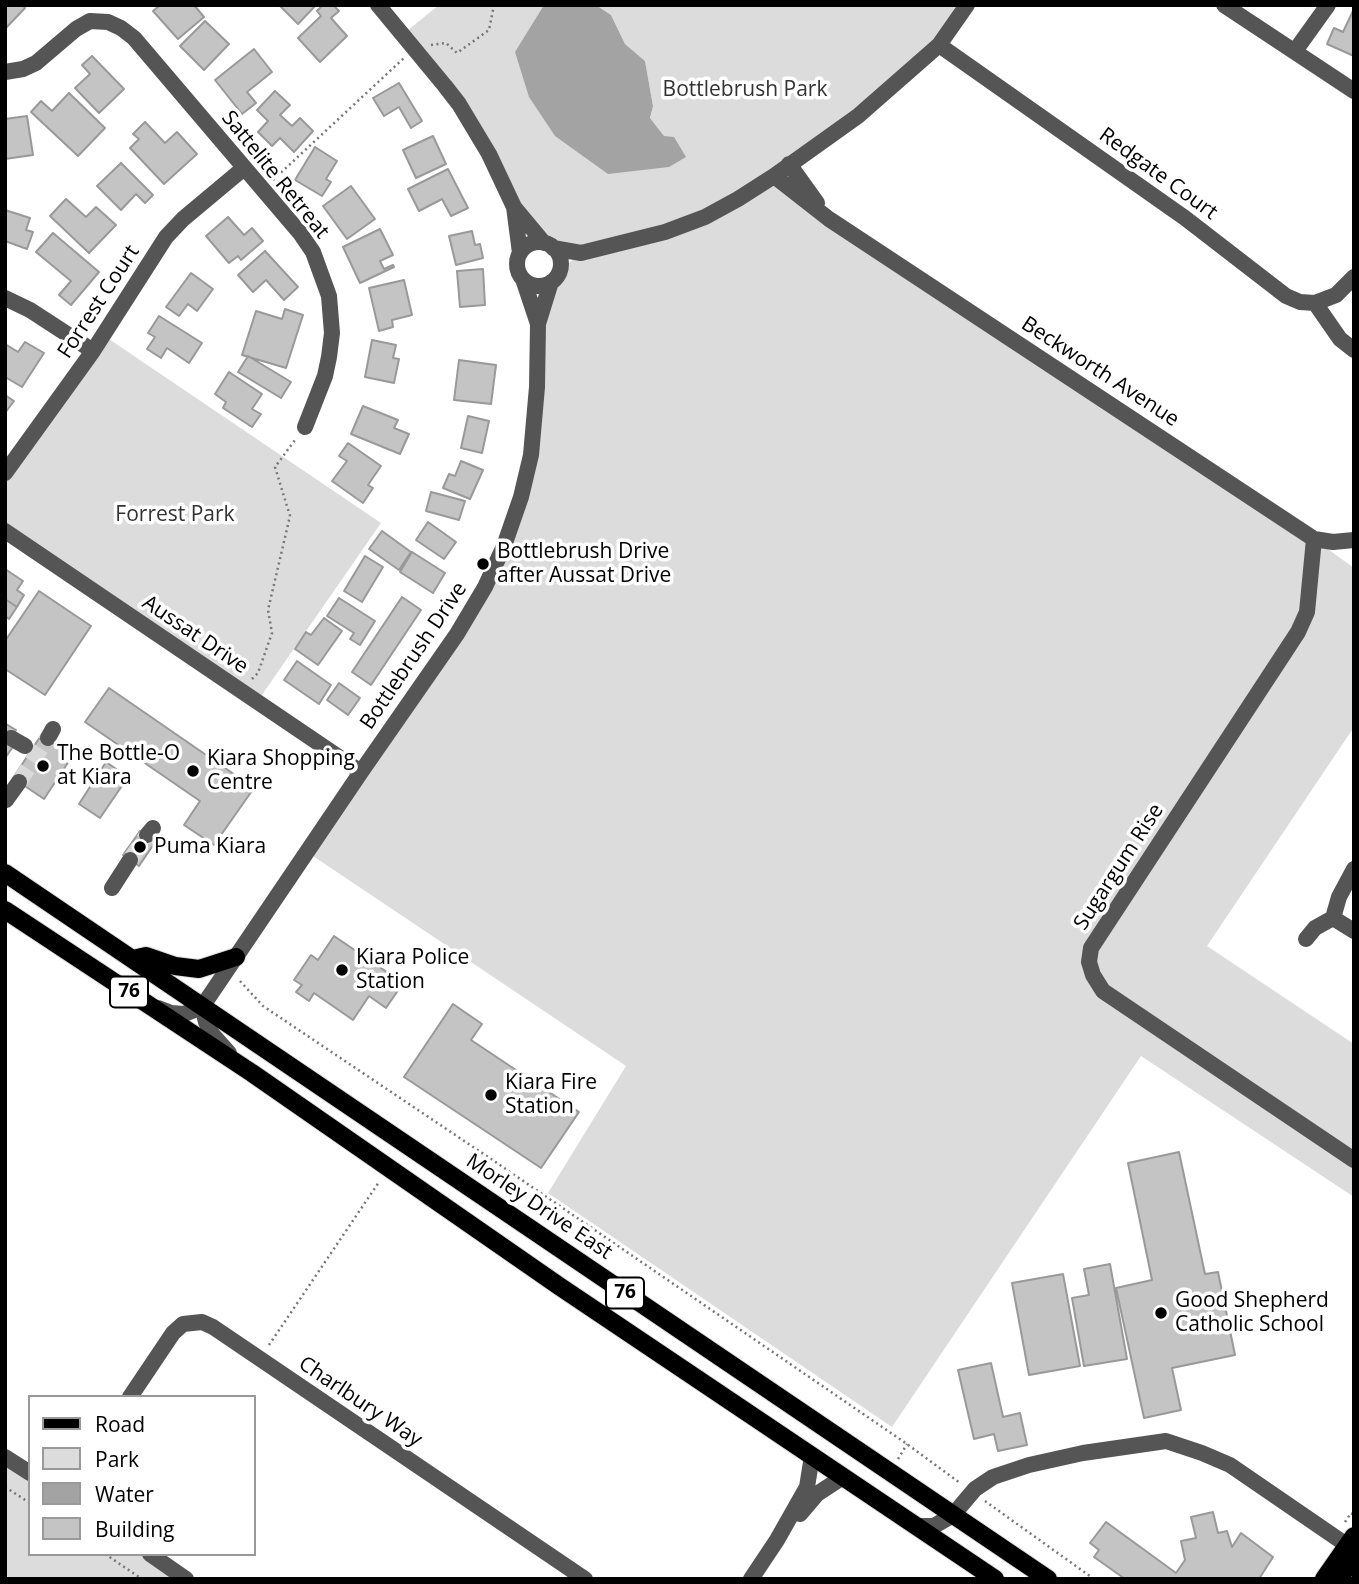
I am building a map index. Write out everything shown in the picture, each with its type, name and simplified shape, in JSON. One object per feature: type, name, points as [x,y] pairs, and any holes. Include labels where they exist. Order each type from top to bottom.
[{"type":"main road","name":"Morley Drive East","points":[[5,873],[1048,1579]]},
{"type":"main road","name":"76","points":[[5,910],[252,1073],[522,1260],[995,1579]]},
{"type":"main road","points":[[133,958],[146,956],[175,966],[199,969],[236,957]]},
{"type":"main road","points":[[347,1105],[342,1122],[346,1132],[364,1151]]},
{"type":"main road","points":[[513,1217],[509,1231],[510,1241],[522,1260]]},
{"type":"main road","points":[[1324,1579],[1352,1547]]},
{"type":"main road","points":[[1339,1579],[1352,1547]]},
{"type":"street","points":[[378,5],[445,86],[489,154],[513,207],[520,253],[517,267],[523,279],[537,286],[547,284],[581,253]]},
{"type":"street","points":[[520,253],[533,243],[581,253],[665,232],[705,217],[774,176],[858,116],[939,45],[967,5]]},
{"type":"street","points":[[1224,5],[1354,91]]},
{"type":"street","points":[[1295,51],[1328,5]]},
{"type":"street","name":"Sattelite Retreat","points":[[5,72],[23,69],[36,63],[76,29],[90,21],[108,22],[121,28],[134,38],[300,233],[313,253],[329,296],[332,332],[325,376],[304,427]]},
{"type":"street","name":"Redgate Court","points":[[939,45],[1185,218],[1286,296],[1300,302],[1315,303]]},
{"type":"street","name":"Beckworth Avenue","points":[[789,164],[829,219]]},
{"type":"street","name":"Forrest Court","points":[[5,473],[93,351],[166,237],[183,219],[244,168]]},
{"type":"street","name":"Beckworth Avenue","points":[[774,176],[829,219],[1314,539]]},
{"type":"street","points":[[513,207],[559,256],[556,276]]},
{"type":"street","name":"Bottlebrush Drive","points":[[538,324],[556,276]]},
{"type":"street","points":[[1354,277],[1336,295],[1315,303],[1340,339],[1354,350]]},
{"type":"street","name":"Bottlebrush Drive","points":[[202,1007],[360,772],[457,634],[485,587],[504,546],[521,497],[531,455],[537,387],[538,324],[523,279]]},
{"type":"street","points":[[5,298],[30,310],[93,351]]},
{"type":"street","name":"Aussat Drive","points":[[7,537],[360,772]]},
{"type":"street","points":[[1314,539],[1333,542],[1354,540]]},
{"type":"street","name":"Sugargum Rise","points":[[1314,539],[1307,612],[1298,632],[1091,948],[1089,962],[1103,991],[1354,1160]]},
{"type":"street","points":[[6,800],[19,782]]},
{"type":"street","points":[[112,888],[130,860]]},
{"type":"street","points":[[1307,939],[1315,928],[1333,918],[1339,897],[1354,869]]},
{"type":"street","points":[[1333,918],[1354,931]]},
{"type":"street","points":[[143,1001],[171,1013],[184,1014],[202,1007],[206,1022],[223,1048],[252,1073]]},
{"type":"street","name":"Charlbury Way","points":[[131,1395],[173,1333],[183,1324],[202,1322],[585,1579]]},
{"type":"street","points":[[917,1526],[934,1526],[953,1515],[972,1492],[993,1476],[1083,1453],[1166,1441],[1230,1465],[1352,1547]]},
{"type":"street","points":[[751,1579],[807,1487],[812,1456]]},
{"type":"street","points":[[5,1457],[28,1472]]},
{"type":"street","points":[[777,1540],[817,1493],[843,1477]]},
{"type":"street","points":[[153,1556],[186,1579]]},
{"type":"path","points":[[262,189],[415,48],[446,43],[457,53],[489,30],[495,5]]},
{"type":"path","points":[[239,690],[258,673],[272,633],[268,610],[290,516],[275,467],[304,427]]},
{"type":"path","points":[[248,988],[263,1006],[873,1421],[1094,1579]]},
{"type":"path","points":[[259,1359],[381,1180]]},
{"type":"path","points":[[5,1487],[28,1502]]},
{"type":"path","points":[[108,1556],[142,1579]]},
{"type":"green space","name":"Bottlebrush Park","points":[[439,5],[544,5],[535,20],[664,136],[650,118],[653,106],[645,61],[625,44],[611,15],[596,5],[967,5],[939,45],[774,176],[1354,568],[1354,727],[1207,946],[1354,1044],[1354,1197],[1141,1056],[892,1427],[548,1193],[626,1066],[307,852],[457,634],[521,497],[538,324],[560,270],[581,253],[544,245],[489,154],[403,34]]},
{"type":"green space","name":"Forrest Park","points":[[103,335],[381,523],[257,702],[5,531],[5,473]]},
{"type":"green space","points":[[5,1457],[28,1472],[28,1556],[153,1556],[186,1579],[5,1579]]},
{"type":"water","points":[[544,5],[596,5],[611,15],[625,44],[645,61],[653,106],[650,118],[664,136],[674,137],[686,157],[669,167],[608,174],[555,136],[529,97],[515,52]]},
{"type":"building","points":[[5,5],[23,5],[25,8],[5,29]]},
{"type":"building","points":[[160,5],[194,5],[204,17],[178,39],[153,11]]},
{"type":"building","points":[[279,5],[316,5],[298,24]]},
{"type":"building","points":[[323,5],[333,5],[339,11],[331,18],[347,36],[320,62],[298,38],[321,16],[317,11]]},
{"type":"building","points":[[1353,11],[1354,56],[1327,44],[1334,28],[1343,32]]},
{"type":"building","points":[[205,21],[229,44],[204,70],[180,46]]},
{"type":"building","points":[[254,49],[272,72],[247,92],[256,103],[242,114],[215,80]]},
{"type":"building","points":[[92,56],[124,89],[99,113],[75,88],[90,74],[82,65]]},
{"type":"building","points":[[399,83],[422,121],[411,128],[399,107],[384,116],[373,98]]},
{"type":"building","points":[[275,91],[290,105],[280,115],[292,126],[300,118],[313,131],[294,152],[280,138],[272,146],[258,132],[268,121],[257,110]]},
{"type":"building","points":[[69,93],[105,128],[78,156],[31,112],[41,101],[52,111]]},
{"type":"building","points":[[27,116],[33,155],[5,159],[5,119]]},
{"type":"building","points":[[145,122],[165,143],[177,132],[197,154],[164,184],[130,148],[139,139],[133,134]]},
{"type":"building","points":[[433,136],[446,164],[416,178],[403,150]]},
{"type":"building","points":[[315,147],[337,161],[326,179],[331,182],[322,196],[295,180]]},
{"type":"building","points":[[121,163],[153,195],[145,203],[136,194],[121,210],[97,186]]},
{"type":"building","points":[[448,169],[468,208],[451,216],[442,199],[419,211],[408,189]]},
{"type":"building","points":[[351,186],[375,219],[347,239],[323,206]]},
{"type":"building","points":[[66,199],[86,217],[96,207],[116,225],[89,253],[50,216]]},
{"type":"building","points":[[5,210],[30,218],[26,230],[33,232],[27,249],[5,241]]},
{"type":"building","points":[[228,217],[244,235],[252,228],[263,241],[241,260],[238,256],[229,263],[206,236]]},
{"type":"building","points":[[380,229],[393,255],[380,261],[384,269],[393,265],[394,267],[360,283],[343,247]]},
{"type":"building","points":[[472,231],[475,245],[480,244],[483,258],[456,265],[449,236]]},
{"type":"building","points":[[53,233],[99,272],[71,305],[59,295],[71,281],[36,252]]},
{"type":"building","points":[[265,251],[298,287],[284,300],[266,280],[253,292],[238,275]]},
{"type":"building","points":[[483,269],[485,305],[460,307],[457,271]]},
{"type":"building","points":[[191,273],[213,289],[197,311],[188,304],[179,316],[166,307]]},
{"type":"building","points":[[404,280],[412,315],[392,320],[393,327],[379,331],[369,288]]},
{"type":"building","points":[[285,309],[303,315],[286,368],[242,355],[256,311],[282,319]]},
{"type":"building","points":[[159,316],[202,343],[189,363],[167,348],[161,358],[147,349],[155,337],[148,333]]},
{"type":"building","points":[[372,340],[396,345],[393,358],[399,359],[394,383],[365,377]]},
{"type":"building","points":[[25,342],[44,353],[22,387],[5,377],[5,344],[18,352]]},
{"type":"building","points":[[248,356],[291,382],[281,398],[238,372]]},
{"type":"building","points":[[459,360],[496,365],[491,404],[454,400]]},
{"type":"building","points":[[229,372],[262,394],[252,409],[261,414],[252,427],[223,408],[226,402],[215,394]]},
{"type":"building","points":[[5,395],[14,401],[5,413]]},
{"type":"building","points":[[363,406],[398,420],[394,428],[409,434],[400,454],[351,434]]},
{"type":"building","points":[[468,416],[489,421],[482,453],[461,448]]},
{"type":"building","points":[[348,443],[381,466],[368,485],[373,488],[363,503],[332,481],[347,461],[339,456]]},
{"type":"building","points":[[461,461],[483,470],[470,499],[443,488],[449,474],[455,476]]},
{"type":"building","points":[[431,492],[465,501],[459,520],[426,511]]},
{"type":"building","points":[[428,522],[456,542],[444,559],[416,540]]},
{"type":"building","points":[[382,531],[411,552],[399,570],[369,549]]},
{"type":"building","points":[[412,552],[445,573],[433,593],[400,572]]},
{"type":"building","points":[[365,556],[383,567],[362,602],[344,591]]},
{"type":"building","points":[[5,569],[23,581],[17,590],[24,595],[17,607],[5,599]]},
{"type":"building","points":[[39,591],[91,626],[45,695],[5,669],[5,641]]},
{"type":"building","points":[[402,597],[421,610],[371,685],[352,672]]},
{"type":"building","points":[[339,598],[375,621],[360,645],[350,639],[354,633],[327,616]]},
{"type":"building","points":[[5,599],[17,607],[9,619],[5,616]]},
{"type":"building","points":[[324,618],[342,631],[318,665],[295,649],[306,632],[311,635]]},
{"type":"building","points":[[297,661],[331,685],[319,704],[284,680]]},
{"type":"building","points":[[339,683],[360,698],[348,715],[327,700]]},
{"type":"building","name":"Kiara Shopping Centre","points":[[109,688],[254,788],[214,845],[184,825],[200,801],[85,722]]},
{"type":"building","points":[[6,724],[16,730],[9,741],[15,744],[5,758]]},
{"type":"building","name":"The Bottle-O at Kiara","points":[[42,734],[73,755],[44,799],[13,778]]},
{"type":"building","points":[[106,762],[128,777],[100,818],[79,804]]},
{"type":"building","name":"Puma Kiara","points":[[140,831],[156,841],[139,866],[123,855]]},
{"type":"building","name":"Kiara Police Station","points":[[334,936],[403,983],[386,1008],[369,996],[353,1020],[314,993],[309,1001],[296,992],[302,985],[294,980],[311,955],[318,960]]},
{"type":"building","name":"Kiara Fire Station","points":[[453,1004],[482,1024],[471,1040],[579,1112],[541,1168],[404,1077]]},
{"type":"building","points":[[1179,1152],[1205,1274],[1218,1272],[1235,1355],[1172,1368],[1181,1410],[1144,1418],[1116,1288],[1152,1280],[1128,1163]]},
{"type":"building","points":[[1110,1264],[1127,1359],[1084,1366],[1072,1298],[1089,1295],[1084,1269]]},
{"type":"building","points":[[1063,1274],[1080,1366],[1029,1375],[1012,1283]]},
{"type":"building","points":[[991,1363],[1003,1417],[1020,1413],[1027,1445],[998,1451],[994,1434],[974,1439],[958,1370]]},
{"type":"building","points":[[1213,1512],[1218,1533],[1227,1531],[1232,1547],[1241,1533],[1273,1557],[1259,1579],[1125,1579],[1094,1557],[1099,1550],[1090,1543],[1106,1522],[1176,1573],[1185,1560],[1181,1541],[1196,1538],[1191,1517]]},
{"type":"tunnel","points":[[19,782],[48,738]]},
{"type":"tunnel","points":[[130,860],[147,835]]},
{"type":"place","name":"Bottlebrush Drive after Aussat Drive","points":[[483,564]]},
{"type":"place","name":"The Bottle-O at Kiara","points":[[43,766]]},
{"type":"place","name":"Kiara Shopping Centre","points":[[193,771]]},
{"type":"place","name":"Puma Kiara","points":[[140,847]]},
{"type":"place","name":"Kiara Police Station","points":[[342,970]]},
{"type":"place","name":"Kiara Fire Station","points":[[491,1095]]},
{"type":"place","name":"Good Shepherd Catholic School","points":[[1161,1313]]}]
